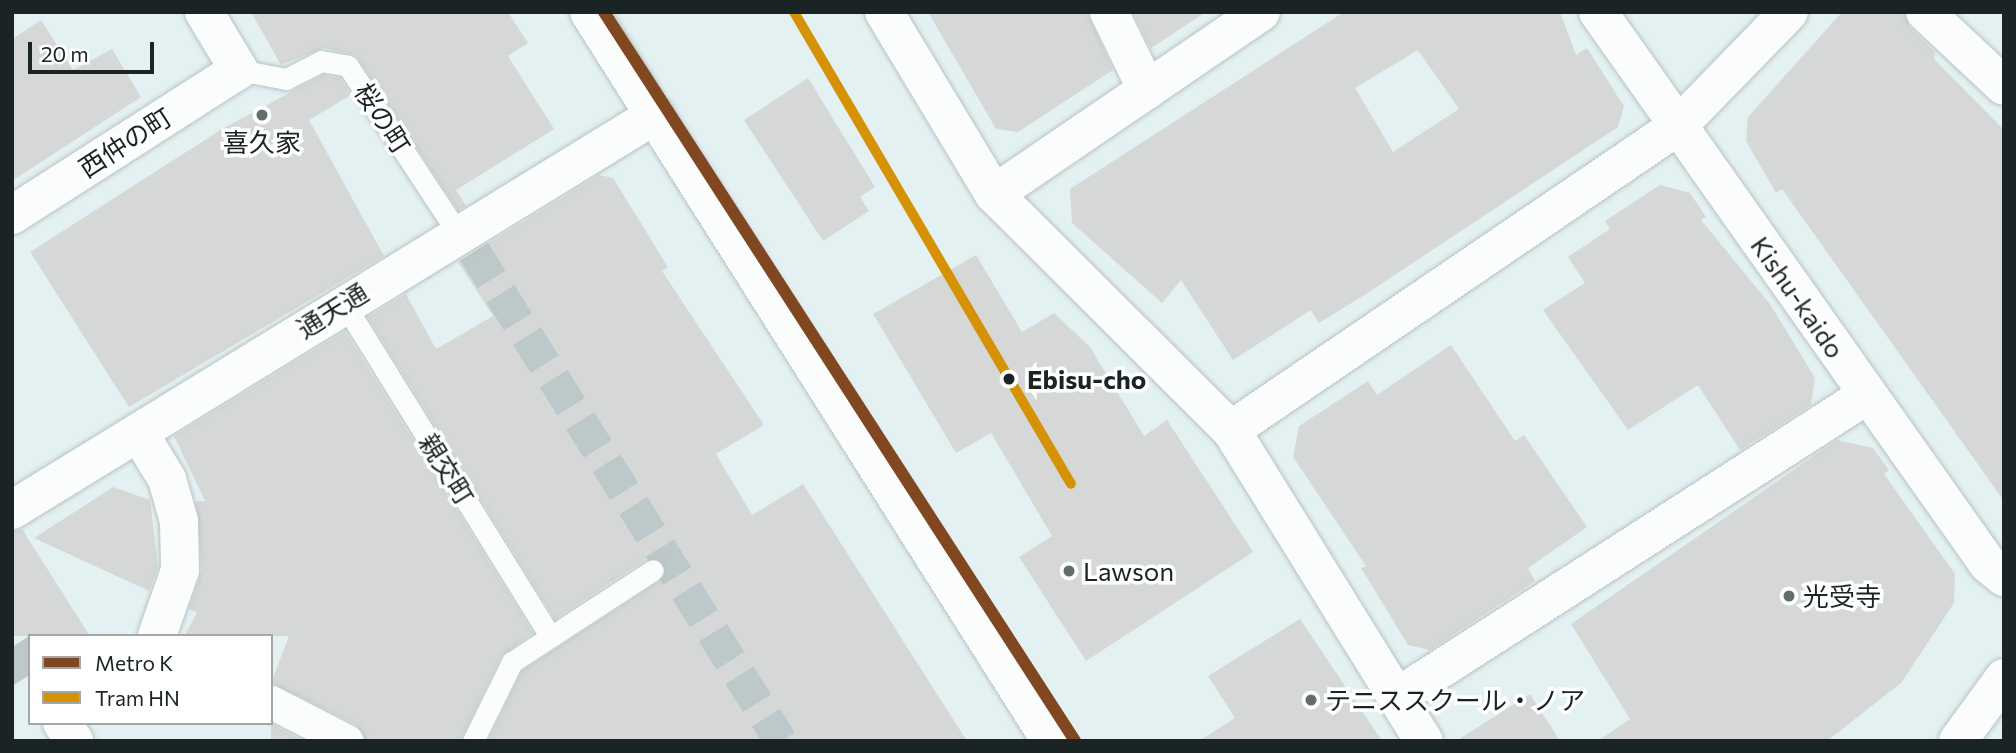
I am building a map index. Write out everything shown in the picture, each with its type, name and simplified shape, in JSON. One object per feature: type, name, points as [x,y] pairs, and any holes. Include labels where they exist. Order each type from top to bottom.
[{"type":"main road","points":[[204,12],[239,70]]},
{"type":"main road","points":[[589,12],[1051,741]]},
{"type":"main road","points":[[884,12],[994,194],[1231,430],[1424,741]]},
{"type":"main road","points":[[1109,12],[1147,90]]},
{"type":"main road","name":"Kishu-kaido","points":[[1598,12],[1988,564],[2004,577]]},
{"type":"main road","points":[[1231,430],[1678,126],[1789,12]]},
{"type":"main road","points":[[1924,12],[2004,86]]},
{"type":"main road","points":[[994,194],[1256,14]]},
{"type":"main road","name":"西仲の町","points":[[12,215],[239,70]]},
{"type":"main road","name":"通天通","points":[[12,510],[139,433],[344,302],[465,241],[655,115]]},
{"type":"main road","points":[[1397,697],[1867,395]]},
{"type":"main road","points":[[139,433],[167,479],[179,521],[180,570],[158,634]]},
{"type":"main road","points":[[1958,741],[2004,678]]},
{"type":"street","points":[[273,703],[347,741]]},
{"type":"lane","name":"桜の町","points":[[239,70],[286,79],[321,61],[348,66],[465,241]]},
{"type":"lane","name":"親交町","points":[[344,302],[550,636]]},
{"type":"lane","points":[[473,741],[512,662],[653,570]]},
{"type":"building","points":[[251,12],[508,12],[528,43],[508,56],[554,129],[456,190],[466,206],[458,210],[356,55],[323,48],[281,65]]},
{"type":"building","points":[[928,12],[1087,12],[1113,70],[1018,132],[996,129]]},
{"type":"building","points":[[1133,12],[1206,12],[1151,48]]},
{"type":"building","points":[[1344,12],[1560,12],[1576,55],[1587,48],[1624,106],[1618,127],[1366,294],[1319,323],[1311,310],[1233,360],[1181,280],[1162,303],[1072,223],[1070,189]],"holes":[[[1418,50],[1459,109],[1393,152],[1355,88]]]},
{"type":"building","points":[[1842,12],[1904,12],[1910,28],[1935,52],[1934,59],[2004,130],[2004,501],[1782,189],[1776,193],[1746,141],[1748,117]]},
{"type":"building","points":[[41,20],[73,70],[112,49],[141,97],[12,181],[12,39]]},
{"type":"building","points":[[323,75],[340,78],[351,95],[309,120],[384,256],[129,407],[30,252],[222,129]]},
{"type":"building","points":[[808,78],[875,187],[860,197],[869,211],[823,241],[744,120]]},
{"type":"building","points":[[599,175],[613,178],[668,267],[662,271],[764,425],[716,454],[752,515],[803,484],[967,741],[488,741],[522,671],[660,581],[666,569],[658,558],[646,559],[555,619],[368,317],[406,294],[436,349],[493,316],[458,262]]},
{"type":"building","points":[[1660,185],[1690,193],[1706,217],[1701,220],[1770,304],[1815,378],[1811,405],[1740,450],[1698,385],[1628,430],[1543,310],[1585,283],[1568,257],[1610,229],[1605,221]]},
{"type":"building","points":[[976,255],[1022,332],[1054,313],[1090,347],[1144,436],[1167,420],[1253,552],[1086,661],[1019,557],[1052,536],[991,433],[956,453],[873,314]]},
{"type":"building","points":[[345,331],[533,633],[501,656],[460,741],[366,741],[356,724],[273,684],[289,636],[185,634],[197,613],[189,609],[202,570],[196,501],[205,501],[174,436]]},
{"type":"building","points":[[1451,345],[1515,441],[1524,435],[1587,527],[1528,568],[1535,581],[1430,650],[1408,645],[1361,568],[1366,566],[1293,457],[1299,426],[1368,381],[1377,395]]},
{"type":"building","points":[[1837,440],[1873,448],[1889,470],[1884,474],[1955,574],[1954,603],[1901,683],[1827,741],[1598,741],[1630,719],[1571,624]]},
{"type":"building","points":[[113,487],[150,500],[158,567],[149,591],[34,538]]},
{"type":"building","points":[[22,529],[89,634],[12,636],[12,532]]},
{"type":"building","points":[[1300,619],[1382,741],[1199,741],[1235,718],[1208,676]]},
{"type":"building","points":[[1530,694],[1560,741],[1456,741]]},
{"type":"building","points":[[273,725],[304,741],[271,741]]},
{"type":"tunnel","points":[[474,251],[781,741]]},
{"type":"tunnel","points":[[12,647],[28,672]]},
{"type":"metro line","name":"K","points":[[604,12],[1075,741]]},
{"type":"tram line","name":"HN","points":[[794,12],[1071,484]]},
{"type":"place","name":"喜久家","points":[[262,115]]},
{"type":"place","name":"Ebisu-cho","points":[[1009,379]]},
{"type":"place","name":"Lawson","points":[[1069,571]]},
{"type":"place","name":"光受寺","points":[[1789,596]]},
{"type":"place","name":"テニススクール・ノア","points":[[1311,700]]}]
